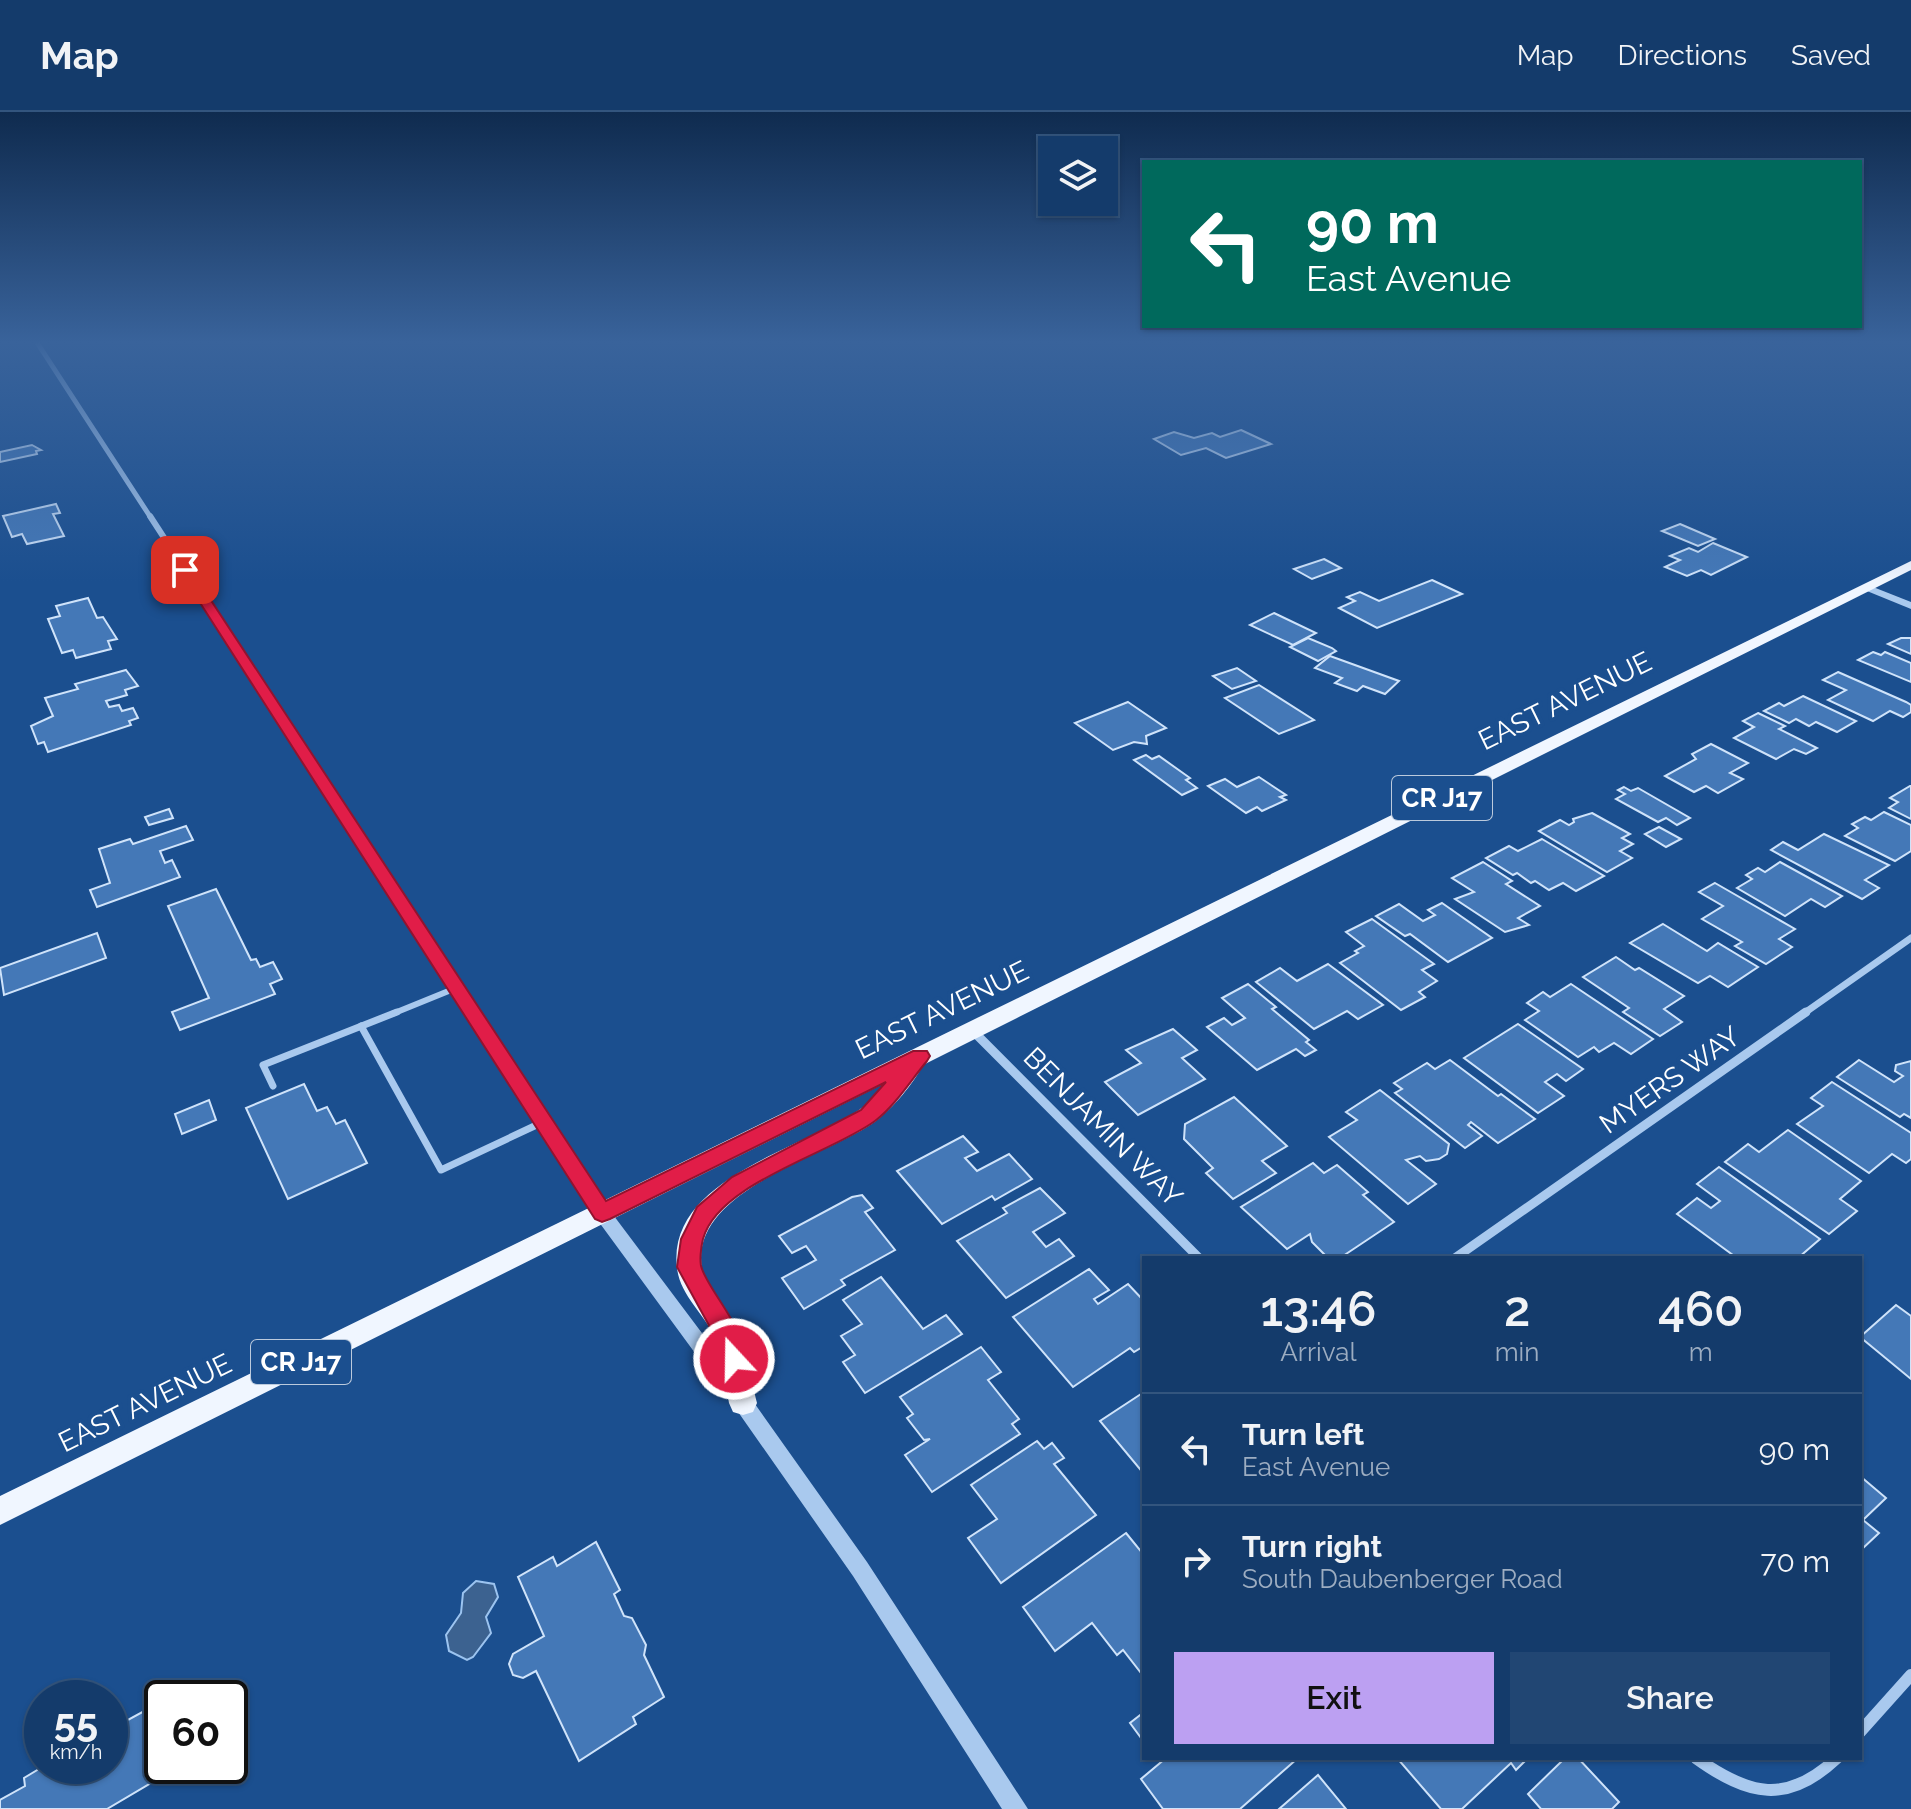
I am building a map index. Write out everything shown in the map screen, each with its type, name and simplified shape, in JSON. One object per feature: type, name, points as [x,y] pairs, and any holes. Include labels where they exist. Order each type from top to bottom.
[{"type":"main road","name":"EAST AVENUE","points":[[0,1511],[1911,565]]},
{"type":"main road","points":[[743,1403],[729,1338],[689,1267],[688,1253],[698,1226],[715,1202],[740,1183],[868,1115],[920,1056]]},
{"type":"street","points":[[89,423],[602,1213],[743,1403],[860,1569],[1016,1809]]},
{"type":"street","points":[[1865,587],[1911,606]]},
{"type":"street","name":"MYERS WAY","points":[[1458,1256],[1911,938]]},
{"type":"street","name":"BENJAMIN WAY","points":[[973,1031],[1197,1256]]},
{"type":"street","points":[[1862,1730],[1911,1675]]},
{"type":"street","points":[[1698,1760],[1718,1776],[1759,1792],[1794,1790],[1823,1774],[1835,1760]]},
{"type":"lane","points":[[273,1086],[263,1065],[456,988]]},
{"type":"lane","points":[[361,1026],[441,1170],[543,1122]]},
{"type":"water","points":[[476,1581],[494,1584],[498,1597],[486,1617],[491,1633],[473,1657],[467,1660],[449,1651],[446,1635],[461,1613],[463,1593]]},
{"type":"building","points":[[1241,430],[1271,444],[1226,458],[1206,448],[1181,455],[1154,439],[1174,432],[1194,438],[1212,433],[1220,437]]},
{"type":"building","points":[[32,445],[41,450],[36,451],[37,454],[0,462],[0,452]]},
{"type":"building","points":[[56,504],[60,513],[53,514],[64,536],[27,544],[22,534],[12,537],[3,516]]},
{"type":"building","points":[[1680,524],[1715,539],[1698,546],[1662,531]]},
{"type":"building","points":[[1713,543],[1747,557],[1711,575],[1701,570],[1687,576],[1665,567],[1680,560],[1670,556],[1689,548],[1698,552]]},
{"type":"building","points":[[1324,559],[1341,568],[1312,579],[1294,569]]},
{"type":"building","points":[[1432,580],[1462,594],[1377,628],[1339,608],[1355,601],[1347,597],[1360,592],[1379,601]]},
{"type":"building","points":[[88,598],[97,618],[103,617],[117,639],[108,641],[111,649],[76,658],[73,650],[62,653],[48,619],[60,616],[56,606]]},
{"type":"building","points":[[1274,613],[1316,633],[1293,645],[1250,625]]},
{"type":"building","points":[[1308,638],[1336,651],[1318,661],[1290,647]]},
{"type":"building","points":[[1901,638],[1911,638],[1911,654],[1888,644]]},
{"type":"building","points":[[1873,652],[1881,655],[1885,652],[1911,663],[1911,682],[1858,660]]},
{"type":"building","points":[[1330,656],[1399,681],[1385,694],[1363,686],[1357,691],[1335,683],[1342,678],[1315,668]]},
{"type":"building","points":[[1237,668],[1256,681],[1232,689],[1213,676]]},
{"type":"building","points":[[126,670],[138,686],[125,690],[127,695],[106,701],[109,707],[119,705],[122,711],[133,708],[138,718],[129,721],[131,725],[48,752],[44,742],[38,744],[31,726],[53,716],[45,698],[78,689],[75,684]]},
{"type":"building","points":[[1838,672],[1906,702],[1911,705],[1911,712],[1903,717],[1890,711],[1873,721],[1828,700],[1846,690],[1823,680]]},
{"type":"building","points":[[1259,685],[1314,720],[1279,734],[1225,698]]},
{"type":"building","points":[[1803,696],[1856,721],[1837,732],[1816,722],[1809,726],[1796,719],[1789,723],[1764,711],[1779,703],[1784,706]]},
{"type":"building","points":[[1128,702],[1166,728],[1146,736],[1147,744],[1134,742],[1113,750],[1075,723]]},
{"type":"building","points":[[1758,713],[1785,726],[1779,729],[1817,748],[1806,754],[1794,749],[1776,759],[1734,738],[1754,727],[1743,721]]},
{"type":"building","points":[[1711,744],[1748,763],[1730,773],[1743,779],[1718,793],[1706,786],[1694,792],[1665,776],[1696,759],[1692,754]]},
{"type":"building","points":[[1146,755],[1152,759],[1159,756],[1190,778],[1186,780],[1197,788],[1182,795],[1134,760]]},
{"type":"building","points":[[1259,777],[1286,795],[1280,797],[1286,800],[1262,811],[1257,807],[1246,813],[1208,786],[1225,779],[1237,787]]},
{"type":"building","points":[[1911,786],[1911,819],[1889,808],[1898,802],[1890,798]]},
{"type":"building","points":[[1624,787],[1631,791],[1638,788],[1690,818],[1677,825],[1666,818],[1658,822],[1616,799],[1625,794],[1618,790]]},
{"type":"building","points":[[169,809],[173,818],[149,825],[145,817]]},
{"type":"building","points":[[1884,812],[1911,825],[1911,851],[1895,861],[1845,836],[1858,828],[1852,824],[1865,817],[1871,820]]},
{"type":"building","points":[[1592,813],[1630,834],[1622,838],[1633,844],[1620,851],[1632,858],[1607,872],[1539,831],[1560,820],[1569,825],[1574,822],[1573,819]]},
{"type":"building","points":[[186,826],[193,840],[160,851],[165,863],[172,860],[180,877],[97,907],[90,890],[110,883],[99,849],[130,839],[133,844]]},
{"type":"building","points":[[1659,827],[1681,839],[1666,847],[1645,834]]},
{"type":"building","points":[[1824,834],[1889,865],[1865,880],[1879,888],[1862,899],[1771,850],[1783,842],[1798,850]]},
{"type":"building","points":[[1542,839],[1604,876],[1576,891],[1563,883],[1549,890],[1517,873],[1513,875],[1486,858],[1509,846],[1518,851]]},
{"type":"building","points":[[1483,862],[1512,881],[1506,884],[1540,906],[1518,918],[1529,925],[1505,932],[1455,899],[1474,892],[1452,878]]},
{"type":"building","points":[[1780,862],[1842,896],[1825,907],[1811,899],[1785,916],[1737,888],[1752,879],[1746,875],[1758,868],[1765,872]]},
{"type":"building","points":[[1715,883],[1795,929],[1779,939],[1792,947],[1766,964],[1735,946],[1742,942],[1702,919],[1723,906],[1699,892]]},
{"type":"building","points":[[216,889],[251,960],[256,959],[260,967],[273,962],[282,979],[270,984],[275,994],[180,1030],[172,1012],[209,998],[168,906]]},
{"type":"building","points":[[1442,903],[1492,938],[1448,962],[1410,934],[1405,936],[1376,916],[1399,904],[1423,921],[1435,915],[1428,910]]},
{"type":"building","points":[[1372,919],[1434,964],[1422,970],[1437,981],[1419,992],[1425,997],[1401,1010],[1340,963],[1364,946],[1346,932]]},
{"type":"building","points":[[1663,924],[1707,951],[1718,943],[1758,967],[1728,987],[1710,976],[1698,983],[1630,943]]},
{"type":"building","points":[[97,933],[106,958],[4,995],[0,968]]},
{"type":"building","points":[[1616,957],[1684,996],[1664,1009],[1682,1022],[1660,1036],[1623,1012],[1629,1008],[1583,977]]},
{"type":"building","points":[[1328,964],[1383,1005],[1358,1019],[1347,1011],[1314,1029],[1256,982],[1280,968],[1297,981]]},
{"type":"building","points":[[1248,984],[1276,1007],[1272,1009],[1309,1040],[1306,1042],[1316,1050],[1305,1056],[1296,1049],[1257,1070],[1207,1027],[1224,1018],[1232,1025],[1245,1018],[1222,998]]},
{"type":"building","points":[[1571,984],[1653,1039],[1631,1054],[1614,1043],[1599,1052],[1594,1047],[1578,1057],[1525,1020],[1539,1011],[1527,1003],[1543,992],[1550,997]]},
{"type":"building","points":[[1518,1024],[1583,1069],[1566,1081],[1557,1074],[1545,1082],[1564,1096],[1538,1113],[1464,1058]]},
{"type":"building","points":[[1173,1029],[1197,1050],[1182,1058],[1205,1079],[1138,1115],[1105,1082],[1141,1063],[1126,1050]]},
{"type":"building","points":[[1450,1060],[1535,1119],[1498,1143],[1471,1122],[1468,1125],[1482,1136],[1465,1148],[1395,1093],[1402,1089],[1394,1083],[1427,1063],[1435,1069]]},
{"type":"building","points":[[1859,1060],[1894,1082],[1903,1076],[1895,1071],[1896,1065],[1911,1061],[1911,1118],[1904,1114],[1900,1117],[1837,1077]]},
{"type":"building","points":[[1832,1082],[1911,1133],[1911,1159],[1906,1163],[1892,1154],[1869,1173],[1797,1124],[1823,1106],[1811,1098]]},
{"type":"building","points":[[304,1084],[317,1111],[327,1107],[336,1124],[345,1120],[367,1163],[288,1199],[246,1108]]},
{"type":"building","points":[[1380,1090],[1449,1144],[1447,1154],[1439,1159],[1426,1161],[1420,1156],[1406,1160],[1436,1184],[1408,1204],[1329,1137],[1357,1120],[1346,1112]]},
{"type":"building","points":[[1234,1097],[1287,1146],[1262,1161],[1276,1173],[1233,1199],[1206,1173],[1213,1168],[1184,1139],[1185,1124]]},
{"type":"building","points":[[209,1100],[216,1120],[182,1134],[175,1114]]},
{"type":"building","points":[[1788,1130],[1861,1181],[1840,1199],[1857,1211],[1829,1234],[1725,1162],[1748,1144],[1759,1152]]},
{"type":"building","points":[[963,1136],[978,1152],[965,1158],[977,1171],[1009,1154],[1032,1179],[995,1200],[992,1196],[942,1224],[897,1171]]},
{"type":"building","points":[[1313,1163],[1324,1173],[1337,1165],[1368,1192],[1363,1195],[1394,1222],[1343,1256],[1330,1256],[1312,1242],[1310,1234],[1287,1249],[1241,1207]]},
{"type":"building","points":[[1719,1167],[1820,1239],[1800,1256],[1734,1256],[1677,1214],[1697,1198],[1711,1208],[1720,1201],[1697,1184]]},
{"type":"building","points":[[1040,1188],[1065,1213],[1033,1232],[1046,1247],[1059,1239],[1074,1256],[1006,1298],[957,1241],[1007,1213],[1003,1208]]},
{"type":"building","points":[[862,1195],[873,1208],[865,1212],[895,1250],[841,1280],[845,1285],[804,1309],[782,1278],[816,1260],[806,1246],[792,1253],[779,1236],[852,1197]]},
{"type":"building","points":[[1089,1269],[1109,1290],[1094,1299],[1098,1304],[1128,1284],[1142,1299],[1142,1347],[1134,1352],[1130,1348],[1073,1387],[1013,1317]]},
{"type":"building","points":[[881,1277],[923,1329],[946,1315],[962,1334],[865,1393],[843,1362],[855,1355],[841,1336],[862,1324],[843,1300]]},
{"type":"building","points":[[1896,1305],[1911,1316],[1911,1379],[1862,1339],[1862,1335]]},
{"type":"building","points":[[981,1347],[1001,1372],[988,1380],[1019,1419],[1012,1424],[1020,1434],[932,1492],[905,1455],[930,1439],[924,1440],[907,1418],[913,1414],[900,1397]]},
{"type":"building","points":[[1142,1393],[1142,1472],[1100,1421]]},
{"type":"building","points":[[1037,1441],[1044,1449],[1052,1443],[1064,1458],[1054,1464],[1096,1515],[1001,1583],[968,1538],[997,1519],[971,1485]]},
{"type":"building","points":[[1862,1478],[1886,1498],[1863,1520],[1879,1533],[1862,1549]]},
{"type":"building","points":[[1126,1533],[1142,1553],[1142,1672],[1123,1650],[1117,1655],[1092,1623],[1055,1651],[1023,1607]]},
{"type":"building","points":[[596,1542],[620,1590],[614,1594],[624,1616],[632,1618],[646,1645],[644,1655],[664,1697],[633,1717],[636,1724],[579,1761],[536,1671],[523,1678],[513,1675],[509,1664],[513,1654],[544,1636],[518,1577],[553,1557],[557,1566]]},
{"type":"building","points":[[144,1711],[144,1784],[149,1784],[107,1809],[0,1809],[0,1800],[25,1784],[128,1784],[128,1720]]},
{"type":"building","points":[[1142,1714],[1142,1739],[1130,1723]]},
{"type":"building","points":[[1164,1760],[1296,1760],[1240,1809],[1163,1809],[1141,1779]]},
{"type":"building","points":[[1399,1760],[1526,1760],[1516,1770],[1511,1763],[1462,1809],[1441,1809]]},
{"type":"building","points":[[1563,1760],[1580,1760],[1619,1802],[1612,1809],[1541,1809],[1528,1794]]},
{"type":"building","points":[[1318,1775],[1346,1809],[1279,1809]]},
{"type":"route","points":[[185,570],[602,1213],[920,1056],[868,1115],[740,1183],[704,1214],[688,1253],[689,1267],[693,1280],[729,1338],[734,1359]]}]
